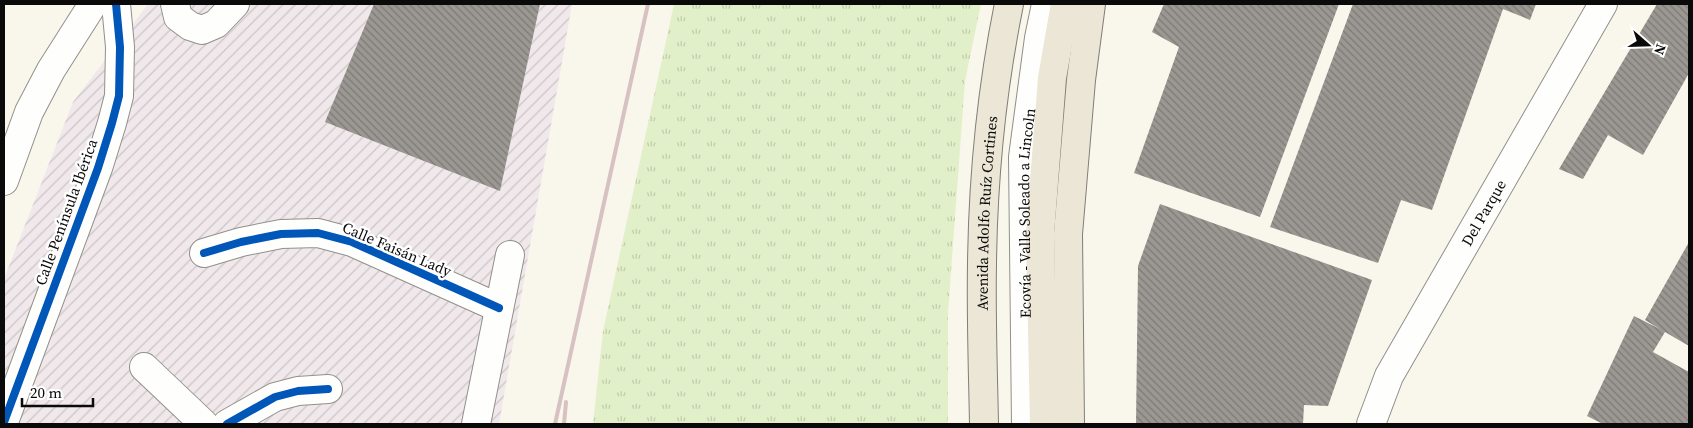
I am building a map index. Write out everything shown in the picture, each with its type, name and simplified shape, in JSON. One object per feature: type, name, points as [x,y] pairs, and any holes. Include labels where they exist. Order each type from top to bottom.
[{"type":"main road","name":"Avenida Adolfo Ruíz Cortines","points":[[984,424],[982,263],[989,139],[1001,41],[1009,4]]},
{"type":"main road","points":[[1044,424],[1040,234],[1052,78],[1065,4]]},
{"type":"main road","points":[[1070,424],[1068,234],[1081,80],[1092,4]]},
{"type":"street","points":[[4,181],[29,112],[50,70],[93,4]]},
{"type":"street","name":"Calle Península Ibérica","points":[[4,422],[112,124],[119,96],[120,47],[116,4]]},
{"type":"street","points":[[175,4],[178,16],[190,26],[202,30],[216,24],[235,4]]},
{"type":"street","points":[[1013,424],[1008,189],[1014,122],[1030,4]]},
{"type":"street","name":"Ecovía - Valle Soleado a Lincoln","points":[[1026,424],[1023,156],[1039,38],[1046,4]]},
{"type":"street","name":"Del Parque","points":[[1371,424],[1389,376],[1603,4]]},
{"type":"street","name":"Calle Faisán Lady","points":[[204,253],[242,242],[281,234],[318,233],[352,242],[499,308]]},
{"type":"street","points":[[476,424],[510,255]]},
{"type":"street","points":[[144,367],[204,424]]},
{"type":"street","points":[[227,424],[275,398],[298,391],[328,389]]},
{"type":"shaded area","points":[[148,4],[572,4],[499,424],[4,424],[4,279],[73,102]]},
{"type":"green space","points":[[674,4],[981,4],[965,81],[948,313],[948,424],[593,424],[603,331]]},
{"type":"building","points":[[374,4],[540,4],[500,191],[325,122]]},
{"type":"building","points":[[1164,4],[1339,4],[1260,217],[1134,173],[1179,47],[1152,32]]},
{"type":"building","points":[[1353,4],[1536,4],[1530,20],[1503,9],[1432,210],[1401,200],[1378,263],[1270,227]]},
{"type":"building","points":[[1657,4],[1689,4],[1689,73],[1643,155],[1608,135],[1583,179],[1559,169]]},
{"type":"building","points":[[1160,204],[1372,280],[1328,406],[1304,405],[1303,424],[1136,424],[1138,266]]},
{"type":"building","points":[[1689,242],[1689,346],[1665,332],[1653,352],[1689,372],[1688,424],[1603,424],[1587,416],[1634,316],[1660,329],[1645,320]]},
{"type":"railway","points":[[555,424],[648,4]]},
{"type":"railway","points":[[564,424],[566,402]]},
{"type":"cycle path","points":[[4,422],[98,168],[112,123],[119,96],[120,47],[116,4]]},
{"type":"cycle path","points":[[204,253],[241,242],[281,234],[318,233],[352,242],[499,308]]},
{"type":"cycle path","points":[[227,424],[275,397],[298,391],[328,389]]}]
